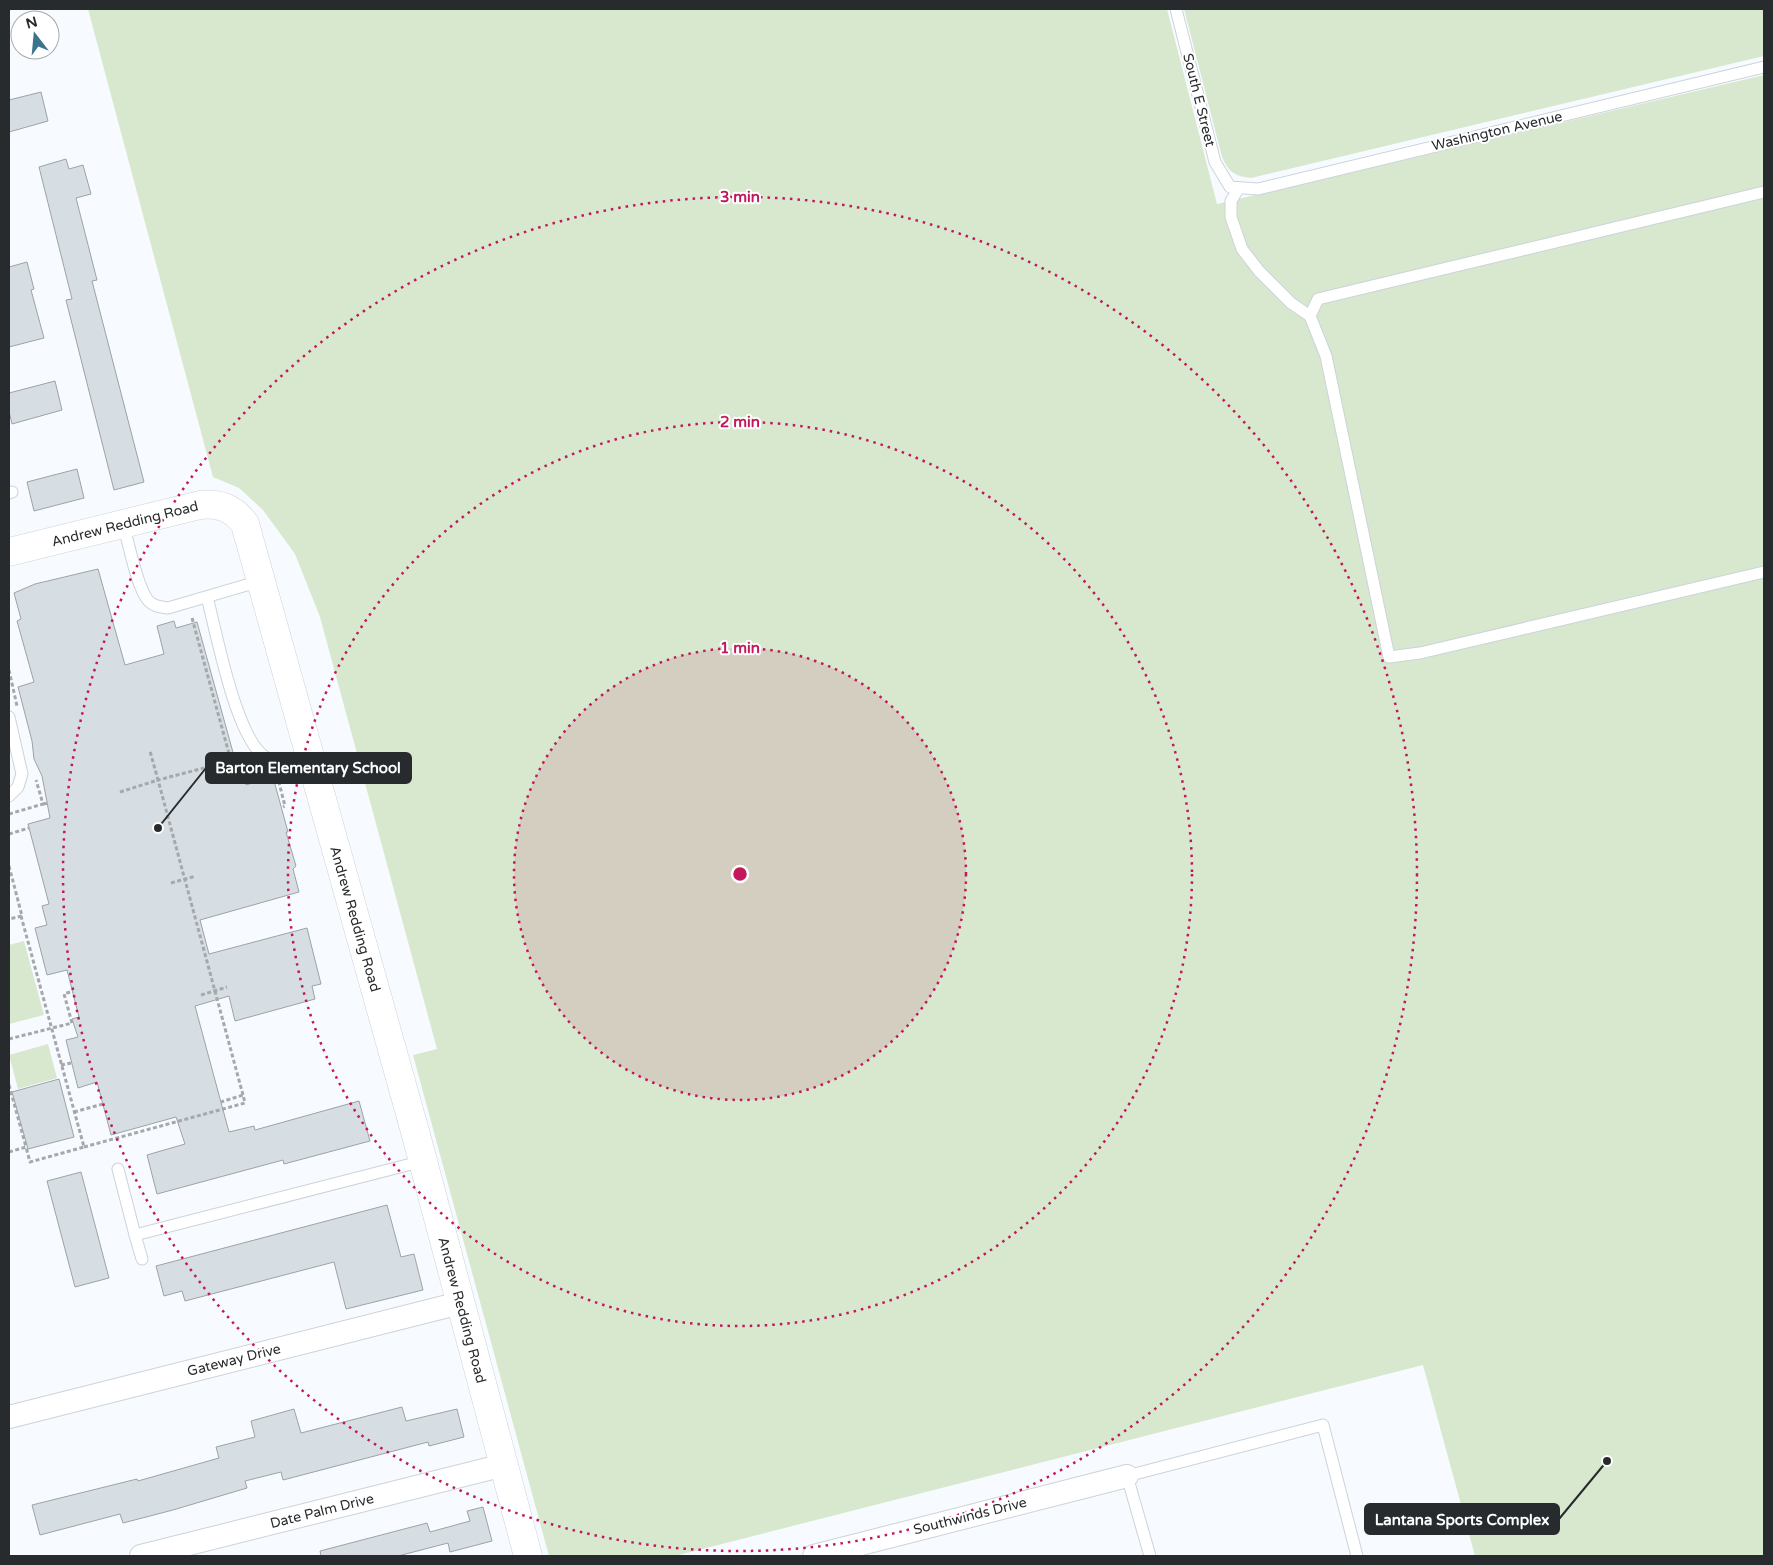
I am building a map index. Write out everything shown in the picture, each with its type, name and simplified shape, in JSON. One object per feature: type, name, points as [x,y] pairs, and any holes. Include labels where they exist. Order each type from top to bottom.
[{"type":"street","name":"Andrew Redding Road","points":[[9,552],[200,505],[213,504],[226,507],[237,514],[245,524],[423,1161],[528,1556]]},
{"type":"street","name":"Gateway Drive","points":[[9,1417],[460,1303]]},
{"type":"street","name":"Date Palm Drive","points":[[141,1556],[504,1465]]},
{"type":"street","name":"Southwinds Drive","points":[[814,1556],[1128,1476]]},
{"type":"lane","name":"South E Street","points":[[1176,9],[1215,162],[1234,188]]},
{"type":"lane","name":"Washington Avenue","points":[[1234,188],[1258,188],[1764,68]]},
{"type":"lane","points":[[1234,188],[1231,201],[1231,217],[1242,250],[1259,271],[1291,303],[1310,316],[1326,356],[1389,657],[1420,653],[1764,572]]},
{"type":"lane","points":[[1310,316],[1318,299],[1764,192]]},
{"type":"lane","points":[[123,524],[142,589],[148,601],[158,607],[168,608],[260,581]]},
{"type":"lane","points":[[207,597],[244,730],[253,747],[272,760],[287,763],[311,760]]},
{"type":"lane","points":[[9,717],[10,731],[22,774],[18,787],[9,796]]},
{"type":"lane","points":[[136,1235],[423,1161]]},
{"type":"lane","points":[[118,1169],[142,1259]]},
{"type":"lane","points":[[1150,1556],[1128,1476],[1323,1425],[1356,1556]]},
{"type":"path","points":[[120,792],[231,761],[192,618]]},
{"type":"path","points":[[9,670],[17,703]]},
{"type":"path","points":[[9,1085],[30,1162],[245,1103],[150,751]]},
{"type":"path","points":[[272,760],[286,806],[282,807]]},
{"type":"path","points":[[43,804],[48,803]]},
{"type":"path","points":[[9,834],[29,828]]},
{"type":"path","points":[[9,866],[84,1147]]},
{"type":"path","points":[[171,883],[196,876]]},
{"type":"path","points":[[9,919],[21,916]]},
{"type":"path","points":[[201,995],[227,987]]},
{"type":"path","points":[[9,1039],[72,1023],[64,994],[73,992]]},
{"type":"path","points":[[61,1065],[71,1063]]},
{"type":"path","points":[[221,1102],[243,1096]]},
{"type":"path","points":[[74,1112],[103,1104]]},
{"type":"path","points":[[9,1152],[26,1147]]},
{"type":"green space","points":[[88,9],[1167,9],[1217,204],[1764,75],[1764,1556],[1475,1556],[1423,1365],[675,1556],[549,1556],[413,1055],[437,1049],[320,617],[295,554],[263,510],[239,488],[213,477]]},
{"type":"green space","points":[[1184,9],[1764,9],[1764,56],[1251,178],[1233,173],[1227,167],[1222,157]]},
{"type":"green space","points":[[24,941],[44,1015],[9,1024],[9,945]]},
{"type":"green space","points":[[48,1044],[57,1078],[18,1089],[9,1055]]},
{"type":"building","points":[[41,92],[48,121],[9,132],[9,100]]},
{"type":"building","points":[[66,159],[69,169],[83,165],[91,194],[76,198],[97,280],[92,281],[144,482],[114,490],[66,300],[72,299],[39,167]]},
{"type":"building","points":[[27,262],[34,289],[31,290],[44,338],[9,347],[9,267]]},
{"type":"building","points":[[55,381],[62,410],[12,424],[9,411],[9,393]]},
{"type":"building","points":[[77,469],[84,498],[34,511],[27,482]]},
{"type":"building","points":[[98,569],[125,665],[164,654],[157,626],[174,621],[176,628],[197,622],[234,756],[237,755],[246,785],[273,777],[296,866],[293,869],[299,892],[200,920],[209,954],[307,928],[321,984],[312,986],[315,999],[235,1021],[229,996],[195,1006],[229,1132],[254,1126],[255,1130],[359,1101],[370,1141],[284,1164],[283,1160],[157,1194],[147,1155],[185,1144],[176,1117],[111,1135],[97,1082],[78,1088],[66,1040],[78,1037],[72,1019],[79,1017],[67,970],[47,975],[35,928],[47,925],[42,906],[49,904],[28,824],[50,818],[42,776],[34,759],[32,741],[18,687],[34,682],[17,621],[21,619],[14,593],[35,584]]},
{"type":"building","points":[[59,1079],[74,1137],[28,1149],[12,1092]]},
{"type":"building","points":[[81,1172],[109,1278],[75,1287],[47,1181]]},
{"type":"building","points":[[387,1205],[401,1257],[414,1254],[423,1290],[346,1309],[334,1262],[185,1301],[182,1291],[164,1296],[156,1266]]},
{"type":"building","points":[[402,1407],[406,1421],[457,1409],[464,1437],[429,1446],[428,1442],[283,1480],[281,1472],[245,1481],[247,1488],[173,1510],[123,1523],[120,1514],[40,1535],[32,1505],[137,1479],[138,1481],[219,1458],[216,1447],[255,1437],[251,1421],[294,1409],[301,1433]]},
{"type":"building","points":[[483,1507],[492,1541],[450,1552],[448,1543],[398,1556],[321,1556],[320,1551],[427,1523],[430,1532],[470,1521],[467,1511]]},
{"type":"place","name":"Barton Elementary School","points":[[158,828]]},
{"type":"place","name":"Lantana Sports Complex","points":[[1607,1461]]}]
